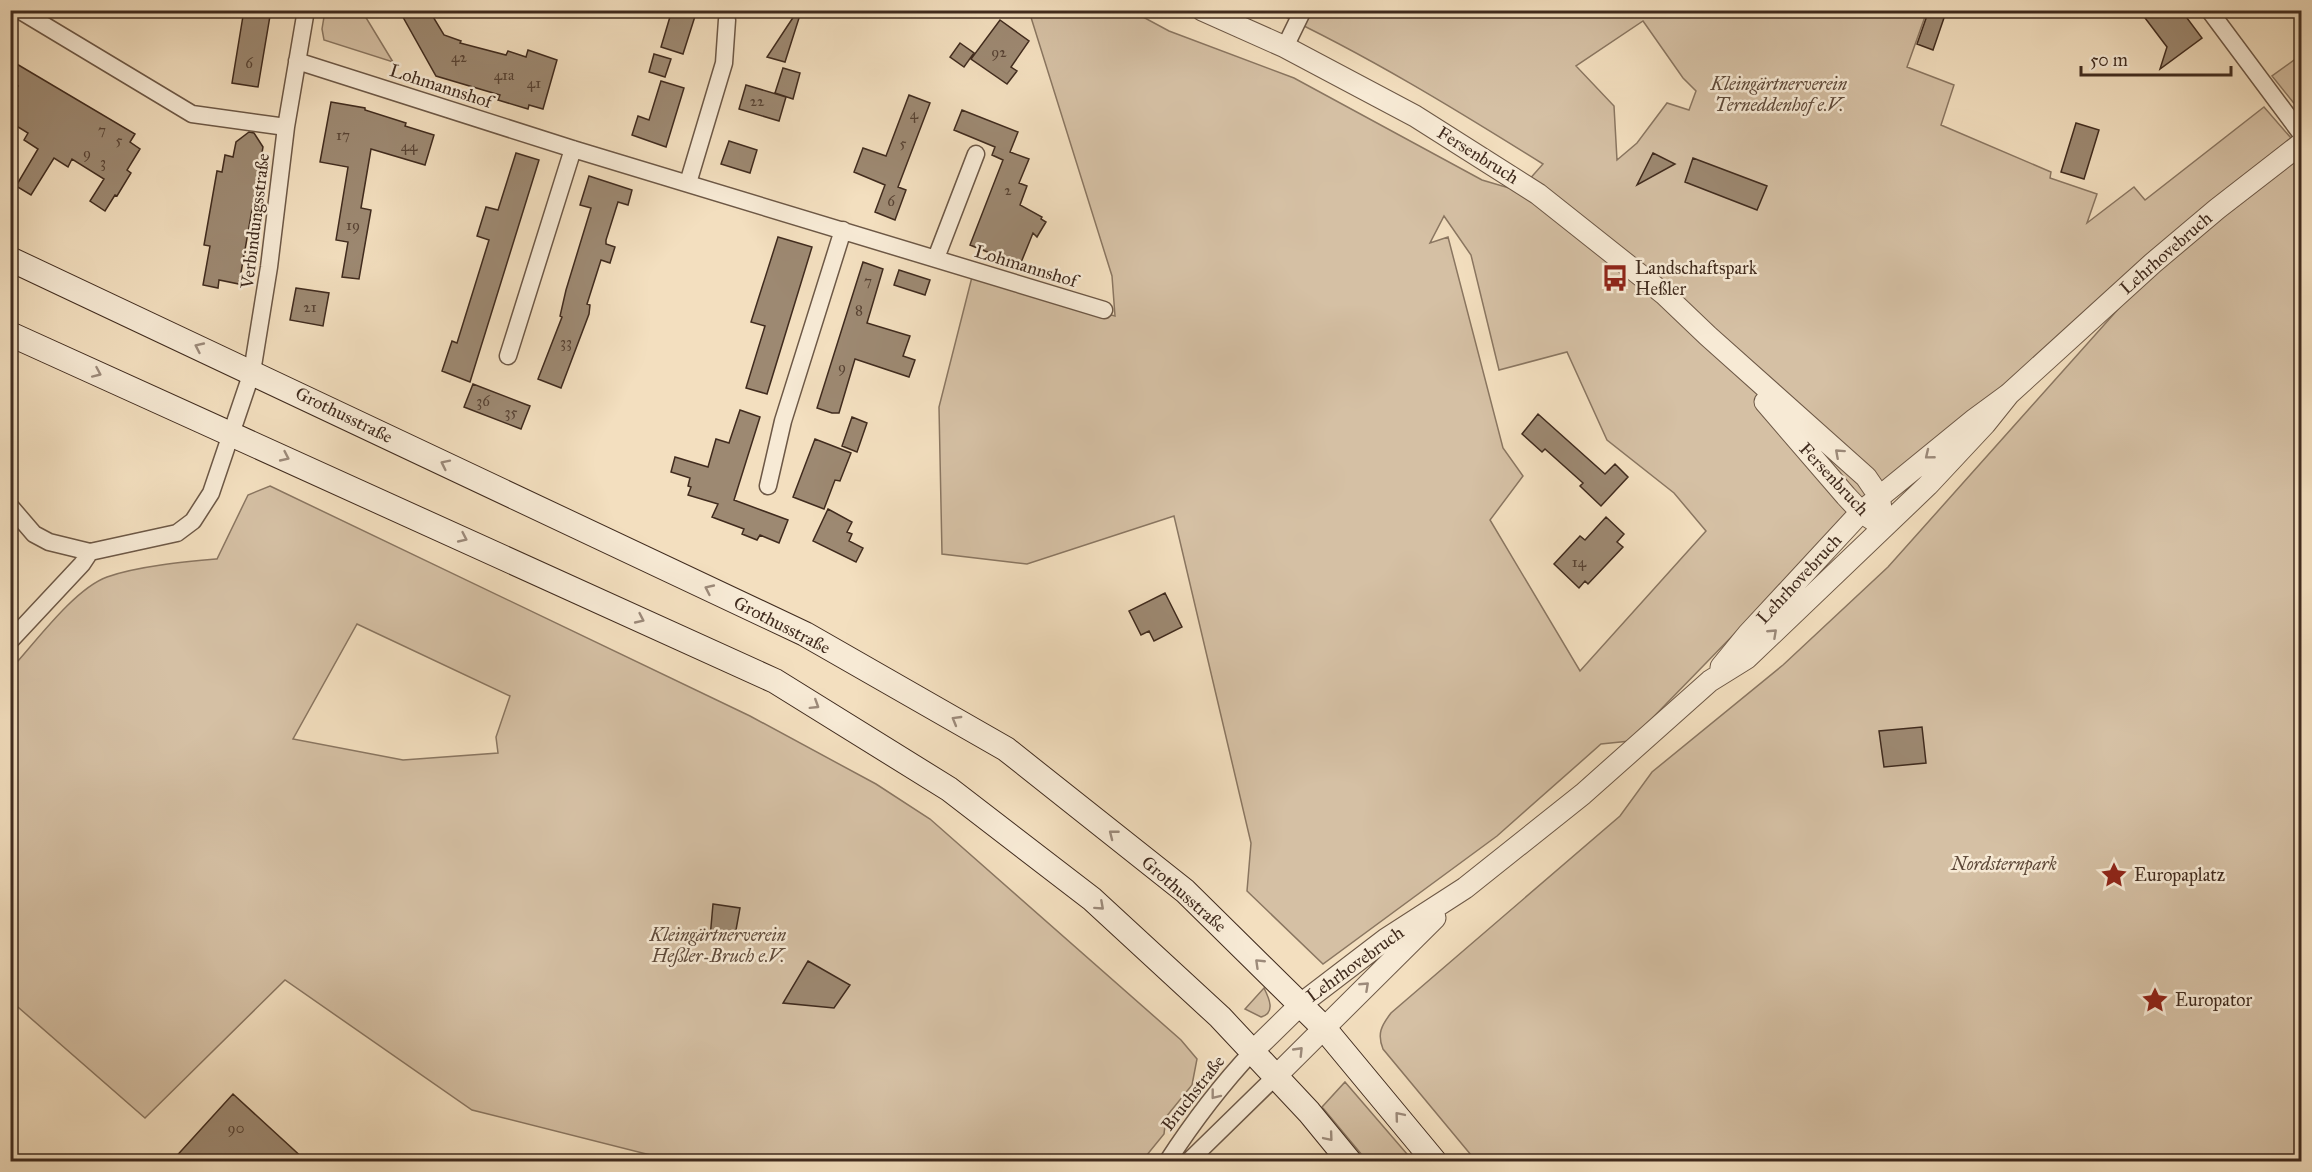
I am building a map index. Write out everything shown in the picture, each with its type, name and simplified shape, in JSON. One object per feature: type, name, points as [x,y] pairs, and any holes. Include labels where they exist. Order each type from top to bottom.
[{"type":"main road","name":"Grothusstraße","points":[[10,259],[805,634],[1006,749],[1185,891],[1323,1027],[1435,1161]]},
{"type":"main road","points":[[10,334],[775,681],[949,789],[1021,842],[1092,899],[1172,970],[1253,1051],[1350,1161]]},
{"type":"street","points":[[19,10],[192,114],[286,128]]},
{"type":"street","name":"Verbindungsstraße","points":[[90,552],[177,533],[193,521],[211,494],[252,372],[269,267],[286,128],[306,10]]},
{"type":"street","name":"Fersenbruch","points":[[1202,10],[1285,48],[1415,116],[1513,177],[1619,256],[1866,477],[1879,496],[1884,527]]},
{"type":"street","points":[[1285,48],[1303,10]]},
{"type":"street","points":[[2209,10],[2301,135]]},
{"type":"street","points":[[688,183],[724,63],[727,20]]},
{"type":"street","name":"Lohmannshof","points":[[297,62],[1104,310]]},
{"type":"street","name":"Lehrhovebruch","points":[[1710,681],[1748,634],[1861,512],[2009,394],[2153,262],[2301,143]]},
{"type":"street","points":[[508,356],[573,148]]},
{"type":"street","points":[[936,258],[976,154]]},
{"type":"street","points":[[768,486],[783,421],[843,230]]},
{"type":"street","name":"Fersenbruch","points":[[1708,336],[1861,512],[1884,527]]},
{"type":"street","name":"Lehrhovebruch","points":[[1253,1051],[1301,1004],[1386,939],[1465,888],[1583,794],[1710,681],[1746,658],[1936,476],[1985,424],[2009,394]]},
{"type":"street","points":[[10,506],[34,534],[49,542],[90,552],[82,564],[10,641]]},
{"type":"street","name":"Lehrhovebruch","points":[[1276,1076],[1465,888]]},
{"type":"street","name":"Bruchstraße","points":[[1167,1161],[1187,1130],[1228,1077],[1253,1051]]},
{"type":"street","points":[[1188,1161],[1276,1076]]},
{"type":"green space","points":[[325,11],[362,11],[393,62],[324,40],[322,29]]},
{"type":"green space","name":"Kleingärtnerverein Terneddenhof e.V.","points":[[1029,11],[1132,11],[1169,31],[1294,78],[1482,180],[1519,191],[1543,164],[1377,64],[1273,11],[1927,11],[1907,67],[1954,85],[1941,125],[2051,172],[2050,178],[2097,194],[2087,223],[2134,187],[2145,200],[2264,107],[2291,138],[2144,257],[1742,626],[1630,741],[1601,744],[1497,836],[1323,964],[1247,891],[1251,843],[1174,516],[1027,564],[942,554],[939,407],[972,277],[1115,316],[1112,276]],"holes":[[[1643,21],[1683,78],[1696,91],[1689,110],[1667,103],[1637,143],[1617,160],[1614,106],[1576,66]],[[1444,216],[1471,255],[1499,370],[1567,352],[1607,440],[1674,493],[1706,531],[1580,671],[1490,520],[1523,476],[1503,448],[1448,237],[1430,243]]]},
{"type":"green space","points":[[2301,55],[2301,112],[2272,76]]},
{"type":"green space","name":"Nordsternpark","points":[[2301,157],[2301,1161],[1476,1161],[1383,1049],[1380,1039],[1381,1030],[1391,1013],[1620,816],[1652,772],[1783,665],[1888,567],[2154,269]]},
{"type":"green space","name":"Kleingärtnerverein Heßler-Bruch e.V.","points":[[270,486],[750,716],[876,784],[930,819],[1181,1040],[1197,1059],[1192,1085],[1166,1117],[1164,1134],[1142,1161],[674,1161],[472,1110],[285,980],[145,1118],[11,1001],[10,670],[68,605],[94,583],[133,570],[217,559],[248,495]],"holes":[[[357,624],[510,696],[496,737],[498,753],[403,760],[293,739]]]},
{"type":"green space","points":[[1264,988],[1270,1009],[1266,1015],[1261,1017],[1245,1009]]},
{"type":"green space","points":[[1345,1082],[1413,1161],[1367,1161],[1322,1107]]},
{"type":"building","points":[[244,10],[271,10],[258,87],[232,83]]},
{"type":"building","points":[[399,10],[429,10],[444,35],[461,41],[460,43],[506,55],[508,51],[526,57],[528,50],[557,60],[543,109],[529,105],[528,109],[498,100],[500,95],[436,76]]},
{"type":"building","points":[[672,10],[697,10],[683,54],[661,47]]},
{"type":"building","points":[[1929,10],[1945,15],[1933,50],[1917,44]]},
{"type":"building","points":[[2139,10],[2181,10],[2202,38],[2160,69],[2167,47]]},
{"type":"building","points":[[796,13],[800,15],[785,62],[767,57]]},
{"type":"building","points":[[1000,20],[1029,41],[1011,67],[1017,71],[1007,84],[971,59]]},
{"type":"building","points":[[960,43],[974,53],[964,67],[950,57]]},
{"type":"building","points":[[654,54],[671,59],[665,77],[649,72]]},
{"type":"building","points":[[10,60],[135,134],[130,142],[140,149],[127,170],[131,173],[105,211],[90,201],[104,179],[72,159],[68,167],[54,158],[31,195],[16,186],[38,149],[24,140],[28,133],[10,122],[10,98],[18,86],[10,81]]},
{"type":"building","points":[[783,68],[800,73],[793,99],[775,93]]},
{"type":"building","points":[[661,81],[684,88],[666,147],[632,135],[638,116],[649,120]]},
{"type":"building","points":[[746,85],[786,97],[779,121],[739,109]]},
{"type":"building","points":[[909,95],[930,103],[898,187],[906,190],[895,220],[875,212],[885,185],[854,172],[863,148],[886,156]]},
{"type":"building","points":[[331,102],[365,108],[365,110],[406,123],[405,126],[434,135],[425,165],[371,149],[361,208],[371,210],[359,279],[342,277],[348,242],[336,240],[348,167],[320,162]]},
{"type":"building","points":[[962,110],[1018,132],[1010,152],[1029,159],[1019,183],[1027,186],[1020,205],[1042,217],[1041,219],[1046,222],[1037,237],[1033,233],[1020,265],[970,245],[1003,160],[992,155],[995,147],[954,130]]},
{"type":"building","points":[[2076,123],[2099,130],[2084,179],[2061,172]]},
{"type":"building","points":[[249,132],[254,133],[263,147],[239,284],[219,280],[218,288],[203,285],[210,246],[204,245],[217,171],[222,172],[225,155],[233,157],[236,142]]},
{"type":"building","points":[[729,141],[757,150],[750,173],[721,164]]},
{"type":"building","points":[[516,153],[539,160],[470,382],[442,371],[452,341],[457,343],[489,240],[477,236],[486,207],[498,210]]},
{"type":"building","points":[[1653,153],[1675,164],[1637,185]]},
{"type":"building","points":[[1693,158],[1767,186],[1757,210],[1685,182]]},
{"type":"building","points":[[589,176],[632,190],[628,205],[618,202],[606,240],[606,244],[615,247],[610,263],[601,260],[587,304],[590,305],[589,314],[561,388],[538,379],[562,317],[560,316],[566,290],[591,208],[580,205]]},
{"type":"building","points":[[778,237],[812,247],[767,394],[746,388],[765,326],[751,322]]},
{"type":"building","points":[[863,262],[883,269],[867,323],[910,336],[903,356],[915,360],[909,377],[855,359],[839,413],[832,413],[817,408]]},
{"type":"building","points":[[899,270],[930,280],[925,295],[894,285]]},
{"type":"building","points":[[296,288],[329,293],[323,326],[290,320]]},
{"type":"building","points":[[473,384],[530,406],[521,429],[464,407]]},
{"type":"building","points":[[740,410],[760,417],[734,500],[788,520],[779,543],[760,535],[757,540],[742,534],[744,529],[712,517],[718,504],[688,495],[691,487],[688,486],[690,478],[671,472],[675,457],[708,467],[716,439],[729,443]]},
{"type":"building","points":[[1538,414],[1605,474],[1615,464],[1628,477],[1601,506],[1580,486],[1583,483],[1545,449],[1542,452],[1522,434]]},
{"type":"building","points":[[852,417],[867,423],[857,452],[842,446]]},
{"type":"building","points":[[815,439],[851,453],[840,481],[835,480],[824,509],[793,497]]},
{"type":"building","points":[[828,509],[852,522],[847,532],[852,534],[849,541],[863,548],[856,562],[813,541]]},
{"type":"building","points":[[1606,517],[1624,534],[1617,542],[1623,547],[1588,584],[1585,581],[1579,588],[1554,564],[1580,536],[1585,540]]},
{"type":"building","points":[[1165,593],[1182,627],[1154,641],[1149,631],[1141,635],[1129,611]]},
{"type":"building","points":[[1922,727],[1926,763],[1884,767],[1879,731]]},
{"type":"building","points":[[713,904],[740,908],[734,941],[710,938]]},
{"type":"building","points":[[808,961],[850,985],[834,1008],[783,1003]]},
{"type":"building","points":[[233,1094],[306,1161],[172,1161]]},
{"type":"place","name":"Landschaftspark Heßler","points":[[1615,278]]},
{"type":"place","name":"Europaplatz","points":[[2114,875]]},
{"type":"place","name":"Europator","points":[[2155,1000]]}]
